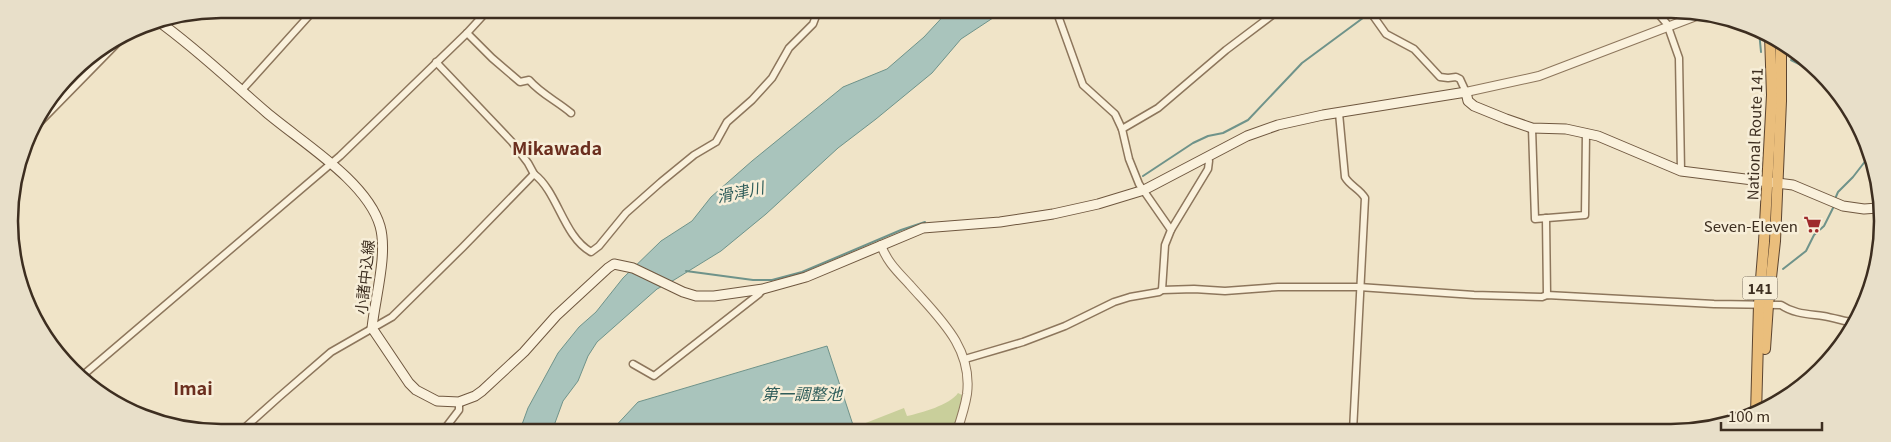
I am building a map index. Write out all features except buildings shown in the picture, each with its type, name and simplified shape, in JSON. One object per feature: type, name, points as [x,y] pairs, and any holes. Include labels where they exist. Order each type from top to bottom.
[{"type":"highway","name":"National Route 141","points":[[1770,44],[1772,73],[1768,162],[1772,182]]},
{"type":"highway","name":"National Route 141","points":[[1757,405],[1764,242],[1781,101],[1781,51]]},
{"type":"main road","name":"小諸中込線","points":[[164,25],[206,58],[360,191],[371,206],[380,225],[383,247],[372,328],[409,383],[416,390],[437,401],[459,402]]},
{"type":"main road","points":[[459,402],[482,391],[524,352],[556,316],[614,264],[633,268],[689,295],[709,296],[762,289],[806,277],[923,228],[1000,222],[1053,214],[1098,204],[1144,190],[1236,142],[1278,125],[1466,92],[1468,101],[1474,106],[1532,128],[1550,128],[1586,133],[1681,171],[1793,185],[1842,206],[1873,208]]},
{"type":"street","points":[[242,90],[306,18]]},
{"type":"street","points":[[86,373],[331,164],[481,18]]},
{"type":"street","points":[[436,62],[512,142],[534,174],[540,178],[560,213],[581,243],[590,252],[594,250],[626,213],[661,182],[694,155],[716,142],[725,125],[772,78],[788,48],[813,24],[815,18]]},
{"type":"street","points":[[1059,18],[1083,85],[1115,114],[1122,129],[1129,159],[1139,184],[1171,230]]},
{"type":"street","points":[[1122,129],[1158,108],[1226,50],[1268,18]]},
{"type":"street","points":[[1374,18],[1383,32],[1414,49],[1440,77],[1456,77],[1460,79],[1466,92],[1539,76],[1690,18]]},
{"type":"street","points":[[1662,18],[1668,27],[1679,58],[1681,171]]},
{"type":"street","points":[[467,33],[520,82],[529,80],[542,93],[558,101],[571,113]]},
{"type":"street","points":[[49,113],[111,50]]},
{"type":"street","points":[[1339,113],[1345,177],[1365,198],[1353,424]]},
{"type":"street","points":[[1532,128],[1535,219],[1585,215],[1586,133]]},
{"type":"street","points":[[1162,290],[1165,245],[1171,230],[1208,169],[1209,161],[1207,157]]},
{"type":"street","points":[[249,424],[314,365],[332,352],[392,317],[534,174]]},
{"type":"street","points":[[1546,218],[1547,295]]},
{"type":"street","points":[[881,245],[894,269],[949,331],[965,359],[967,394],[959,424]]},
{"type":"street","points":[[965,359],[1023,342],[1064,326],[1114,302],[1162,290],[1194,289],[1225,291],[1278,287],[1359,287],[1474,295],[1542,297],[1547,295],[1714,304],[1763,304],[1781,305],[1808,315],[1847,321]]},
{"type":"street","points":[[633,364],[654,376],[759,294],[762,289]]},
{"type":"street","points":[[448,424],[459,410],[459,402]]},
{"type":"green space","points":[[958,393],[962,395],[956,424],[863,424],[904,408],[907,416],[927,411],[942,405]]},
{"type":"water","name":"滑津川","points":[[942,18],[993,18],[961,39],[932,73],[838,148],[766,214],[721,251],[657,289],[597,342],[588,356],[578,381],[563,401],[555,424],[522,424],[528,408],[558,353],[579,327],[596,312],[623,278],[661,241],[692,221],[711,197],[843,87],[887,69],[924,37]]},
{"type":"water","name":"第一調整池","points":[[827,346],[853,424],[618,424],[638,402]]},
{"type":"waterway","points":[[1143,176],[1193,143],[1208,136],[1223,133],[1248,120],[1302,63],[1363,18]]},
{"type":"waterway","points":[[1760,38],[1761,52]]},
{"type":"waterway","points":[[1791,60],[1799,64]]},
{"type":"waterway","points":[[1835,199],[1838,192],[1865,162]]},
{"type":"waterway","points":[[1783,269],[1806,251],[1814,235],[1824,226],[1833,208]]},
{"type":"waterway","points":[[686,271],[753,280],[772,280],[802,272],[901,230],[925,222]]},
{"type":"place","name":"Seven-Eleven","points":[[1812,225]]},
{"type":"district","name":"Mikawada","points":[[557,147]]},
{"type":"district","name":"Imai","points":[[193,387]]}]
